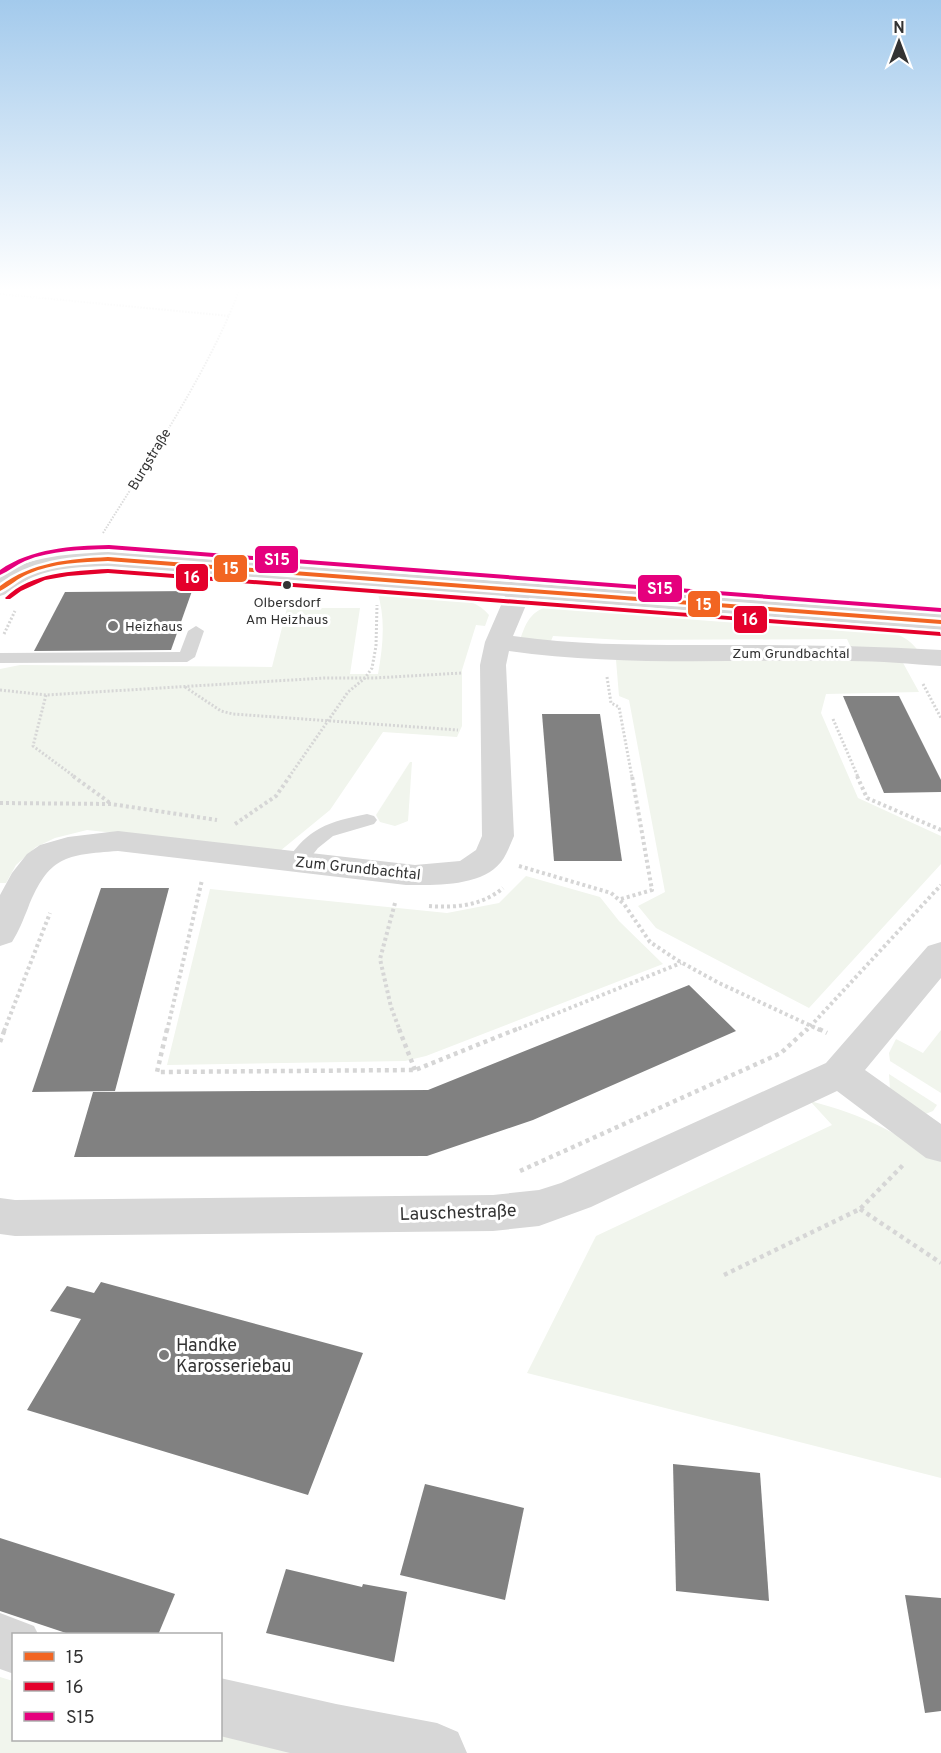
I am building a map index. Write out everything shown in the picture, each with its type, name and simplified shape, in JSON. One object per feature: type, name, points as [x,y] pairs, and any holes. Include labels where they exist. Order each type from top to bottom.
[{"type":"street","points":[[0,589],[11,579],[31,570],[51,565],[98,560],[357,578],[939,627]]},
{"type":"street","name":"Zum Grundbachtal","points":[[0,934],[21,883],[39,859],[60,847],[81,843],[118,841],[206,866],[296,862],[406,875],[433,875],[461,871],[483,862],[490,856],[498,836],[493,672],[498,642],[520,591]]},
{"type":"street","name":"Zum Grundbachtal","points":[[498,642],[562,651],[604,653],[852,653],[941,658]]},
{"type":"street","name":"Lauschestraße","points":[[0,1216],[15,1218],[493,1213],[539,1208],[576,1195],[840,1073],[941,954]]},
{"type":"street","points":[[840,1073],[935,1142]]},
{"type":"street","points":[[222,1707],[336,1734],[437,1753]]},
{"type":"lane","points":[[0,658],[187,657],[196,631]]},
{"type":"lane","points":[[296,862],[306,846],[319,834],[336,826],[367,820]]},
{"type":"path","name":"Burgstraße","points":[[102,535],[162,438],[198,373]]},
{"type":"path","points":[[357,578],[377,604],[378,620],[373,667],[348,692],[276,796],[236,823],[206,866],[157,1072],[415,1070],[681,963]]},
{"type":"path","points":[[908,657],[941,718]]},
{"type":"path","points":[[0,690],[46,695],[324,678],[493,672]]},
{"type":"path","points":[[606,672],[611,704],[619,707],[621,714],[652,890],[621,899]]},
{"type":"path","points":[[184,687],[221,711],[233,714],[458,730]]},
{"type":"path","points":[[46,695],[33,746],[111,804]]},
{"type":"path","points":[[833,719],[867,798],[941,830]]},
{"type":"path","points":[[0,803],[111,804],[236,823]]},
{"type":"path","points":[[521,867],[611,893],[621,899],[638,929],[656,947],[681,963],[812,1025]]},
{"type":"path","points":[[511,1176],[781,1053],[812,1025],[941,885]]},
{"type":"path","points":[[395,903],[380,959],[391,1006],[415,1070]]},
{"type":"path","points":[[0,1042],[51,909]]},
{"type":"path","points":[[724,1275],[860,1209],[935,1142]]},
{"type":"path","points":[[860,1209],[941,1263]]},
{"type":"shaded area","points":[[377,591],[437,593],[453,596],[467,600],[489,615],[485,626],[476,625],[462,670],[462,726],[457,737],[383,732],[330,810],[280,851],[87,830],[55,838],[36,847],[16,865],[6,883],[0,883],[0,669],[20,665],[272,667],[287,608],[360,608],[350,674],[378,674],[383,632],[382,611]]},
{"type":"shaded area","points":[[555,604],[875,629],[900,636],[911,642],[920,653],[852,650],[847,639],[623,640],[553,636],[549,646],[520,640],[532,616],[541,609]]},
{"type":"shaded area","points":[[616,660],[902,661],[919,692],[826,694],[821,713],[858,798],[941,836],[941,864],[809,1008],[656,928],[638,906],[665,892],[629,700],[619,696]]},
{"type":"shaded area","points":[[412,762],[408,821],[395,826],[380,822],[376,815]]},
{"type":"shaded area","points":[[526,876],[600,897],[619,921],[663,964],[426,1056],[405,1061],[167,1065],[210,889],[447,913],[499,903]]},
{"type":"shaded area","points":[[941,1030],[941,1093],[890,1061],[889,1053],[896,1039],[923,1053]]},
{"type":"shaded area","points":[[889,1074],[937,1105],[933,1111],[918,1117],[890,1089]]},
{"type":"shaded area","points":[[810,1101],[863,1119],[941,1162],[941,1478],[527,1373],[596,1236],[832,1125]]},
{"type":"shaded area","points":[[0,1677],[12,1681],[12,1741],[222,1741],[222,1734],[296,1753],[0,1753]]},
{"type":"building","name":"Heizhaus","points":[[192,591],[171,650],[34,651],[65,592]]},
{"type":"building","points":[[843,696],[899,696],[941,780],[941,792],[884,793]]},
{"type":"building","points":[[542,714],[600,714],[622,861],[554,861]]},
{"type":"building","points":[[101,888],[169,888],[115,1091],[32,1092]]},
{"type":"building","points":[[689,985],[736,1031],[533,1120],[427,1156],[74,1157],[93,1092],[428,1090]]},
{"type":"building","points":[[101,1282],[363,1353],[308,1495],[27,1410],[81,1319],[50,1311],[67,1286],[94,1293]]},
{"type":"building","points":[[673,1464],[760,1473],[769,1601],[676,1591]]},
{"type":"building","points":[[425,1484],[524,1508],[505,1600],[400,1575]]},
{"type":"building","points":[[0,1538],[175,1594],[159,1633],[66,1633],[0,1611]]},
{"type":"building","points":[[286,1569],[362,1587],[363,1584],[407,1592],[394,1662],[266,1633]]},
{"type":"building","points":[[905,1595],[941,1598],[941,1711],[925,1713]]},
{"type":"transit line","name":"S15","points":[[0,573],[38,554],[66,549],[109,547],[941,610]]},
{"type":"transit line","name":"15","points":[[0,589],[24,573],[37,568],[65,562],[108,559],[941,622]]},
{"type":"transit line","name":"16","points":[[8,598],[42,579],[68,574],[108,571],[940,634]]},
{"type":"place","name":"Olbersdorf Am Heizhaus","points":[[287,585]]},
{"type":"place","name":"Heizhaus","points":[[113,626]]},
{"type":"place","name":"Handke Karosseriebau","points":[[164,1355]]}]
